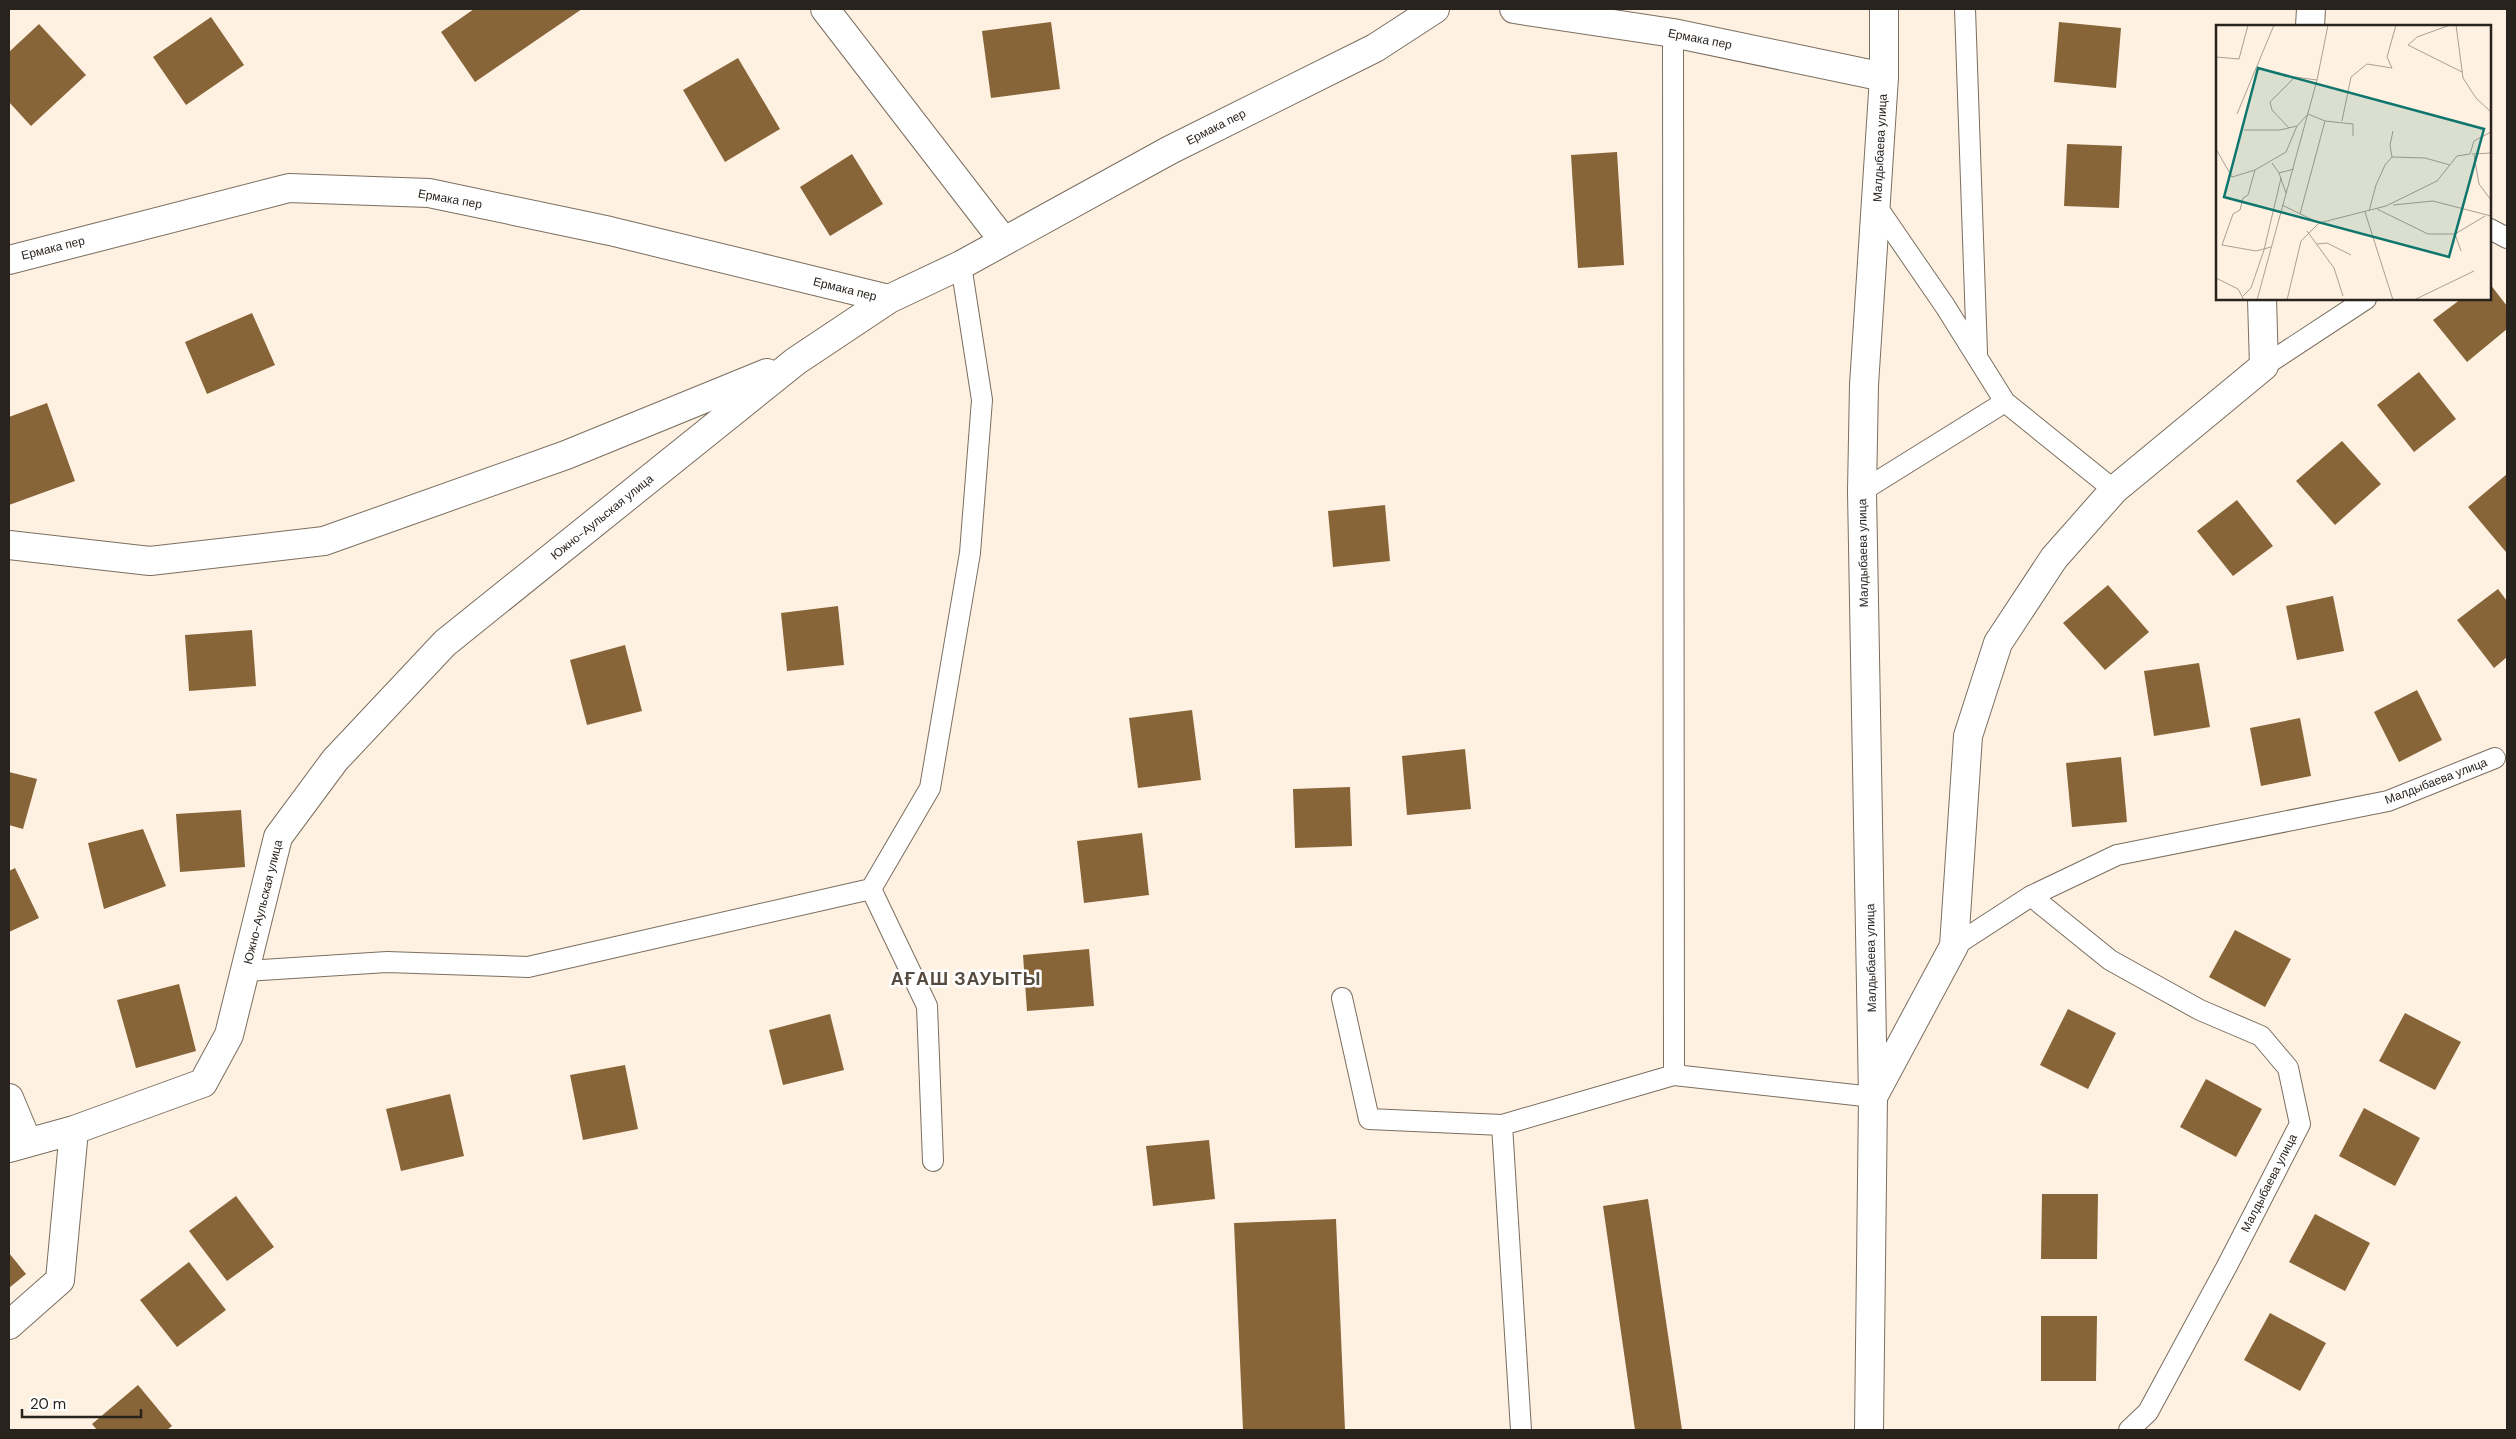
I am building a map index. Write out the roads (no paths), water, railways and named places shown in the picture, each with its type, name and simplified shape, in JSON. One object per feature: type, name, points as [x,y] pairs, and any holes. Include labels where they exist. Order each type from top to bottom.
[{"type":"street","points":[[825,9],[1003,240]]},
{"type":"street","name":"Ермака пер","points":[[796,361],[889,300],[961,265],[1003,240],[1170,150],[1375,48],[1435,9]]},
{"type":"street","name":"Ермака пер","points":[[1514,9],[1673,33],[1884,77]]},
{"type":"street","name":"Малдыбаева улица","points":[[1869,1430],[1873,1097],[1862,491],[1864,385],[1884,77],[1884,9]]},
{"type":"street","points":[[2310,9],[2310,25]]},
{"type":"street","name":"Ермака пер","points":[[9,260],[289,188],[429,193],[610,231],[889,300]]},
{"type":"street","points":[[2262,300],[2264,366]]},
{"type":"street","points":[[9,545],[150,560],[324,541],[566,455],[796,361]]},
{"type":"street","name":"Южно-Аульская улица","points":[[18,1145],[74,1130],[203,1083],[229,1036],[278,837],[335,760],[446,643],[796,361]]},
{"type":"street","name":"Малдыбаева улица","points":[[1873,1097],[1954,946],[1968,736],[1998,643],[2054,558],[2114,490],[2264,366]]},
{"type":"street","points":[[9,1098],[18,1145]]},
{"type":"street","points":[[9,1325],[60,1280],[74,1130]]},
{"type":"lane","points":[[1965,9],[1977,355]]},
{"type":"lane","points":[[1673,33],[1674,1075]]},
{"type":"lane","points":[[1877,207],[1977,355],[2004,402],[2114,490]]},
{"type":"lane","points":[[2491,230],[2507,238]]},
{"type":"lane","points":[[246,971],[387,962],[528,967],[871,889],[930,788],[970,553],[982,400],[961,265]]},
{"type":"lane","points":[[2264,366],[2364,300]]},
{"type":"lane","points":[[1862,491],[2004,402]]},
{"type":"lane","name":"Малдыбаева улица","points":[[1954,946],[2031,896],[2118,855],[2388,801],[2495,758]]},
{"type":"lane","points":[[871,889],[927,1006],[933,1160]]},
{"type":"lane","name":"Малдыбаева улица","points":[[2031,896],[2110,960],[2200,1010],[2261,1036],[2288,1068],[2300,1124],[2227,1266],[2148,1412],[2129,1430]]},
{"type":"lane","points":[[1342,998],[1369,1119],[1502,1126],[1674,1075],[1873,1097]]},
{"type":"lane","points":[[1502,1126],[1521,1430]]},
{"type":"district","name":"АҒАШ ЗАУЫТЫ","points":[[966,979]]}]
